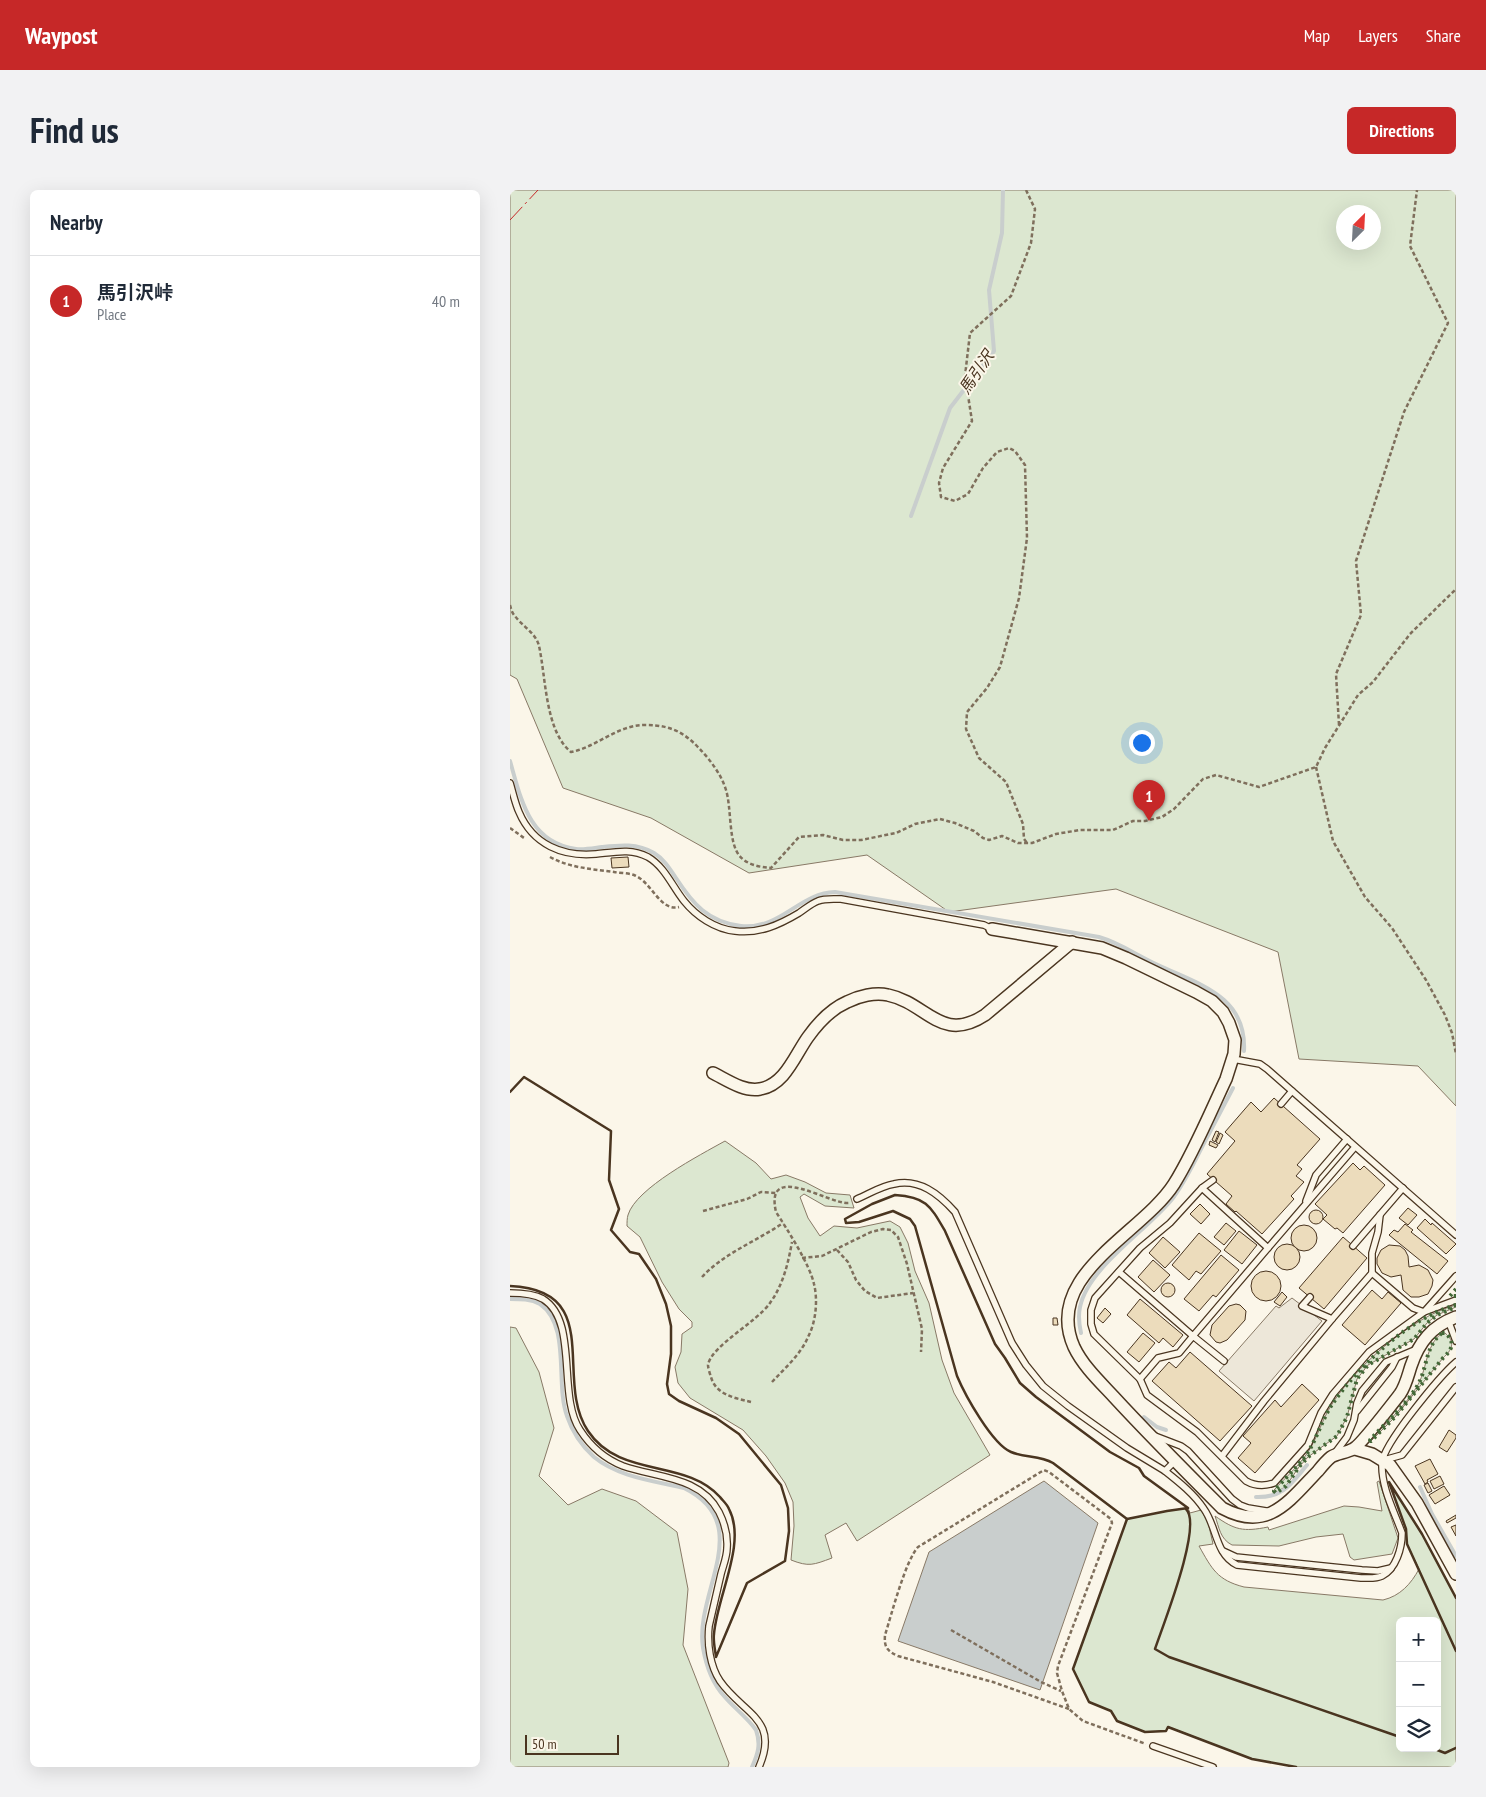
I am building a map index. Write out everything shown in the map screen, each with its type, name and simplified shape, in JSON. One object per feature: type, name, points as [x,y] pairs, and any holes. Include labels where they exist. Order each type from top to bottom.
[{"type":"street","points":[[992,930],[1102,948],[1126,958],[1196,992],[1212,1002],[1223,1012],[1235,1040],[1233,1059],[1226,1079],[1173,1185],[1150,1211],[1091,1267],[1074,1291],[1068,1320],[1073,1345],[1080,1359],[1175,1461],[1222,1508],[1236,1516],[1259,1517],[1273,1512],[1292,1499],[1332,1456],[1355,1449],[1372,1454],[1390,1465],[1408,1490],[1456,1574]]},
{"type":"street","points":[[713,1074],[746,1088],[760,1089],[774,1084],[786,1073],[821,1020],[840,1006],[860,996],[887,995],[900,999],[948,1025],[960,1026],[973,1023],[1072,942]]},
{"type":"street","points":[[1355,1449],[1401,1392],[1418,1349],[1426,1336],[1436,1327],[1452,1319]]},
{"type":"lane","points":[[510,783],[523,821],[546,844],[568,854],[583,855],[625,850],[637,852],[659,864],[695,913],[708,922],[724,929],[755,932],[768,929],[781,924],[818,901],[830,898],[984,925],[992,930]]},
{"type":"lane","points":[[1233,1059],[1260,1064],[1456,1235]]},
{"type":"lane","points":[[1281,1104],[1292,1091]]},
{"type":"lane","points":[[1305,1206],[1316,1175],[1347,1139]]},
{"type":"lane","points":[[1140,1379],[1158,1358],[1179,1353],[1356,1147]]},
{"type":"lane","points":[[1213,1180],[1202,1188],[1170,1223],[1140,1248],[1096,1298],[1091,1310],[1091,1324],[1094,1334],[1140,1379],[1147,1394],[1197,1432],[1251,1484],[1266,1486],[1274,1483],[1308,1445],[1321,1413],[1333,1394],[1369,1352],[1424,1312],[1456,1276]]},
{"type":"lane","points":[[857,1199],[893,1184],[908,1183],[924,1187],[940,1196],[955,1212],[1012,1343],[1026,1365],[1044,1386],[1068,1406],[1127,1448],[1165,1470],[1183,1485],[1205,1509],[1222,1550],[1236,1557],[1362,1570],[1378,1571],[1391,1568],[1401,1549],[1402,1533],[1382,1479],[1382,1460],[1396,1434],[1456,1360]]},
{"type":"lane","points":[[1202,1188],[1268,1248]]},
{"type":"lane","points":[[1353,1246],[1403,1188]]},
{"type":"lane","points":[[1222,1456],[1264,1401],[1372,1273],[1372,1253],[1378,1232],[1380,1215]]},
{"type":"lane","points":[[1119,1272],[1224,1361]]},
{"type":"lane","points":[[1372,1273],[1413,1308],[1424,1312],[1456,1300]]},
{"type":"lane","points":[[510,1293],[543,1299],[556,1312],[562,1326],[570,1409],[578,1429],[597,1452],[622,1465],[695,1486],[716,1506],[723,1520],[727,1535],[727,1551],[709,1626],[710,1653],[720,1680],[752,1715],[766,1736],[766,1748],[759,1767]]},
{"type":"lane","points":[[1310,1297],[1302,1306],[1332,1319]]},
{"type":"lane","points":[[1452,1319],[1456,1341]]},
{"type":"lane","points":[[1332,1456],[1347,1437],[1362,1391],[1386,1362],[1418,1349]]},
{"type":"lane","points":[[1382,1460],[1402,1455],[1456,1386]]},
{"type":"lane","points":[[1150,1434],[1181,1446],[1188,1451],[1232,1499],[1240,1505],[1273,1512]]},
{"type":"lane","points":[[1165,1470],[1175,1461]]},
{"type":"lane","points":[[1154,1746],[1213,1767]]},
{"type":"path","points":[[1026,190],[1035,209],[1032,243],[1011,296],[970,333],[965,376],[972,422],[943,468],[939,483],[941,497],[955,501],[968,494],[983,468],[997,452],[1009,448],[1015,451],[1025,465],[1028,538],[1019,598],[1000,666],[987,688],[967,712],[966,729],[980,758],[1006,782],[1023,824],[1024,839],[1027,843]]},
{"type":"path","points":[[1339,725],[1336,674],[1361,615],[1356,561],[1404,412],[1448,323],[1410,246],[1417,190]]},
{"type":"path","points":[[1456,589],[1410,634],[1373,682],[1358,695],[1325,748],[1316,767],[1333,841],[1365,897],[1392,928],[1426,980],[1445,1015],[1452,1033],[1456,1054]]},
{"type":"path","points":[[510,605],[514,615],[539,644],[547,702],[563,745],[571,752],[580,750],[604,736],[644,725],[660,726],[677,731],[692,740],[718,770],[726,790],[735,849],[742,858],[756,867],[771,868],[799,837],[823,835],[843,840],[860,840],[896,833],[915,824],[940,819],[968,828],[989,840],[1002,836],[1018,843],[1032,843],[1056,834],[1080,830],[1113,830],[1133,821],[1145,822],[1162,817],[1174,809],[1203,779],[1216,775],[1259,786],[1316,767]]},
{"type":"path","points":[[510,828],[529,842]]},
{"type":"path","points":[[547,856],[572,866],[633,875],[645,881],[660,901],[668,906],[675,908],[688,905]]},
{"type":"path","points":[[772,1382],[799,1353],[809,1337],[816,1298],[814,1282],[776,1212],[774,1201],[777,1193],[783,1188],[790,1186],[801,1188],[836,1202],[847,1203],[857,1199]]},
{"type":"path","points":[[703,1211],[747,1199],[761,1192],[777,1193]]},
{"type":"path","points":[[702,1277],[710,1268],[724,1258],[765,1236],[783,1223]]},
{"type":"path","points":[[802,1258],[822,1256],[871,1232],[883,1229],[891,1230],[898,1237],[914,1293],[922,1329],[920,1352]]},
{"type":"path","points":[[751,1402],[728,1396],[720,1391],[711,1380],[708,1366],[714,1353],[753,1321],[770,1304],[787,1270],[793,1241]]},
{"type":"path","points":[[837,1250],[848,1262],[856,1280],[865,1291],[877,1298],[914,1293]]},
{"type":"path","points":[[1069,1708],[993,1682],[898,1656],[888,1651],[884,1644],[885,1634],[912,1554],[918,1547],[1044,1470],[1111,1519],[1112,1523],[1058,1666],[1057,1673],[1062,1692],[1069,1708],[1083,1721],[1154,1746]]},
{"type":"path","points":[[951,1630],[1041,1682],[1062,1692]]},
{"type":"green space","points":[[510,190],[1456,190],[1456,1106],[1418,1066],[1299,1059],[1278,952],[1116,889],[949,912],[867,855],[749,873],[651,818],[563,788],[517,679],[510,675]]},
{"type":"green space","points":[[725,1141],[756,1163],[771,1179],[786,1175],[826,1193],[850,1195],[854,1208],[825,1206],[804,1194],[800,1197],[808,1218],[820,1236],[834,1226],[857,1228],[890,1221],[900,1227],[908,1243],[915,1271],[929,1303],[942,1360],[954,1393],[990,1455],[857,1541],[846,1523],[825,1535],[832,1558],[815,1564],[802,1564],[791,1560],[794,1526],[793,1502],[785,1483],[766,1456],[743,1430],[690,1398],[678,1383],[675,1367],[681,1352],[682,1334],[692,1327],[692,1322],[679,1309],[662,1282],[640,1237],[627,1226],[628,1215],[633,1205],[643,1194],[685,1163]]},
{"type":"green space","points":[[1456,1305],[1456,1307],[1437,1315],[1427,1323],[1414,1339],[1368,1365],[1357,1379],[1347,1417],[1337,1436],[1308,1457],[1286,1486],[1276,1493],[1274,1490],[1308,1452],[1324,1418],[1339,1394],[1367,1362],[1402,1332],[1439,1311]]},
{"type":"green space","points":[[510,1327],[516,1328],[539,1372],[554,1428],[539,1476],[568,1505],[602,1489],[636,1501],[677,1532],[688,1589],[683,1645],[729,1763],[728,1767],[510,1767]]},
{"type":"green space","points":[[1442,1333],[1445,1333],[1451,1340],[1449,1352],[1395,1417],[1371,1441],[1401,1408],[1416,1388],[1423,1374],[1432,1345]]},
{"type":"green space","points":[[1379,1481],[1398,1538],[1392,1554],[1354,1560],[1350,1557],[1343,1534],[1316,1537],[1279,1546],[1232,1545],[1222,1536],[1215,1516],[1240,1529],[1268,1527],[1269,1530],[1344,1506],[1382,1511],[1377,1482]]},
{"type":"green space","points":[[1389,1482],[1422,1534],[1456,1598],[1456,1767],[1296,1767],[1252,1759],[1169,1727],[1166,1731],[1145,1732],[1117,1721],[1111,1711],[1089,1702],[1073,1669],[1127,1519],[1188,1508],[1190,1513],[1201,1510],[1208,1522],[1213,1544],[1199,1546],[1216,1572],[1227,1581],[1244,1587],[1383,1600],[1395,1596],[1404,1589],[1419,1569],[1407,1544],[1406,1529]]},
{"type":"shaded area","points":[[1292,1298],[1322,1321],[1254,1401],[1219,1371],[1276,1306],[1279,1308]]},
{"type":"shaded area","points":[[1044,1481],[1098,1523],[1040,1690],[898,1641],[929,1552]]},
{"type":"building","points":[[628,857],[629,867],[612,868],[611,858]]},
{"type":"building","points":[[1274,1098],[1320,1139],[1297,1165],[1302,1169],[1296,1176],[1304,1182],[1291,1196],[1294,1199],[1262,1234],[1226,1204],[1232,1196],[1207,1174],[1235,1141],[1225,1132],[1251,1102],[1261,1112]]},
{"type":"building","points":[[1216,1131],[1219,1132],[1215,1142],[1212,1140]]},
{"type":"building","points":[[1220,1133],[1223,1135],[1219,1144],[1216,1142]]},
{"type":"building","points":[[1210,1141],[1218,1145],[1216,1148],[1209,1145]]},
{"type":"building","points":[[1353,1163],[1360,1170],[1364,1166],[1385,1185],[1343,1233],[1323,1219],[1327,1215],[1315,1204]]},
{"type":"building","points":[[1200,1204],[1210,1214],[1201,1224],[1190,1214]]},
{"type":"building","points":[[1408,1208],[1417,1215],[1408,1225],[1399,1218]]},
{"type":"building","points":[[1316,1210],[1321,1212],[1323,1217],[1321,1222],[1316,1224],[1311,1222],[1309,1217],[1311,1212]]},
{"type":"building","points":[[1425,1219],[1456,1244],[1446,1254],[1417,1228]]},
{"type":"building","points":[[1226,1223],[1236,1231],[1224,1245],[1214,1237]]},
{"type":"building","points":[[1405,1224],[1413,1230],[1411,1232],[1448,1261],[1437,1274],[1389,1235],[1394,1230],[1398,1232]]},
{"type":"building","points":[[1304,1225],[1313,1229],[1317,1238],[1313,1247],[1304,1251],[1295,1247],[1291,1238],[1295,1229]]},
{"type":"building","points":[[1239,1231],[1257,1245],[1242,1264],[1224,1250]]},
{"type":"building","points":[[1199,1233],[1221,1251],[1201,1274],[1196,1271],[1189,1280],[1172,1265]]},
{"type":"building","points":[[1163,1237],[1180,1252],[1165,1268],[1149,1253]]},
{"type":"building","points":[[1343,1237],[1367,1258],[1324,1309],[1299,1288]]},
{"type":"building","points":[[1287,1244],[1296,1248],[1300,1257],[1296,1266],[1287,1270],[1278,1266],[1274,1257],[1278,1248]]},
{"type":"building","points":[[1389,1245],[1400,1246],[1405,1250],[1408,1256],[1409,1267],[1419,1265],[1428,1270],[1433,1280],[1428,1294],[1411,1297],[1403,1290],[1401,1275],[1391,1277],[1382,1273],[1377,1264],[1377,1258],[1381,1250]]},
{"type":"building","points":[[1221,1255],[1239,1270],[1216,1297],[1213,1295],[1199,1311],[1184,1299]]},
{"type":"building","points":[[1153,1260],[1170,1275],[1154,1292],[1138,1277]]},
{"type":"building","points":[[1266,1271],[1277,1275],[1281,1286],[1277,1297],[1266,1301],[1255,1297],[1251,1286],[1255,1275]]},
{"type":"building","points":[[1165,1283],[1171,1283],[1175,1290],[1171,1297],[1165,1297],[1161,1293],[1161,1287]]},
{"type":"building","points":[[1372,1290],[1382,1299],[1388,1292],[1401,1303],[1365,1345],[1342,1325]]},
{"type":"building","points":[[1282,1292],[1287,1297],[1280,1306],[1274,1302]]},
{"type":"building","points":[[1140,1299],[1183,1335],[1173,1347],[1163,1338],[1159,1343],[1127,1315]]},
{"type":"building","points":[[1236,1304],[1246,1311],[1245,1320],[1227,1340],[1220,1343],[1216,1342],[1210,1335],[1212,1325],[1229,1306]]},
{"type":"building","points":[[1105,1308],[1111,1314],[1103,1323],[1097,1318]]},
{"type":"building","points":[[1053,1318],[1057,1318],[1058,1325],[1053,1325]]},
{"type":"building","points":[[1143,1333],[1155,1343],[1139,1362],[1127,1352]]},
{"type":"building","points":[[1190,1352],[1252,1406],[1220,1441],[1152,1381],[1169,1362],[1176,1368]]},
{"type":"building","points":[[1302,1384],[1319,1400],[1255,1473],[1238,1458],[1251,1443],[1243,1436],[1275,1400],[1281,1407]]},
{"type":"building","points":[[1449,1430],[1456,1435],[1456,1438],[1447,1452],[1439,1447]]},
{"type":"building","points":[[1430,1459],[1438,1474],[1427,1480],[1428,1482],[1425,1484],[1415,1466]]},
{"type":"building","points":[[1440,1476],[1444,1484],[1434,1489],[1430,1481]]},
{"type":"building","points":[[1428,1483],[1432,1491],[1428,1493],[1424,1485]]},
{"type":"building","points":[[1444,1486],[1450,1495],[1435,1504],[1429,1495]]},
{"type":"building","points":[[1456,1515],[1456,1518],[1447,1523],[1446,1521]]},
{"type":"building","points":[[1456,1525],[1456,1536],[1451,1527]]},
{"type":"waterway","name":"馬引沢","points":[[911,516],[950,408],[994,351],[989,290],[1002,233],[1003,190]]},
{"type":"waterway","points":[[510,761],[523,804],[537,829],[547,838],[560,845],[576,849],[622,845],[648,850],[658,855],[664,861],[695,904],[710,916],[729,924],[755,926],[768,923],[811,898],[835,892],[1099,937],[1204,986],[1217,994],[1229,1005],[1237,1017],[1243,1032],[1244,1051]]},
{"type":"waterway","points":[[1081,1333],[1079,1314],[1085,1292],[1106,1263],[1173,1198],[1189,1172],[1233,1088]]},
{"type":"waterway","points":[[510,1299],[537,1302],[550,1314],[556,1326],[559,1340],[562,1388],[567,1416],[575,1433],[590,1453],[604,1464],[625,1474],[684,1488],[705,1503],[716,1520],[720,1540],[718,1560],[706,1604],[703,1648],[708,1667],[716,1685],[756,1730],[758,1749],[752,1767]]},
{"type":"waterway","points":[[1144,1417],[1157,1427],[1166,1430]]},
{"type":"waterway","points":[[1256,1497],[1273,1495],[1286,1489],[1307,1465]]},
{"type":"waterway","points":[[1420,1487],[1432,1514],[1456,1556]]},
{"type":"hedge","points":[[1456,1289],[1450,1296],[1456,1296]]},
{"type":"hedge","points":[[1456,1305],[1438,1311],[1403,1332],[1386,1345],[1355,1375],[1331,1406],[1308,1452],[1274,1491],[1276,1493],[1286,1486],[1308,1457],[1337,1436],[1347,1417],[1357,1379],[1368,1365],[1414,1339],[1427,1323],[1437,1315],[1456,1307]]},
{"type":"hedge","points":[[1442,1333],[1445,1333],[1451,1340],[1449,1352],[1395,1417],[1371,1441],[1416,1388],[1423,1374],[1432,1345],[1442,1333]]},
{"type":"wall","points":[[510,1092],[524,1077],[611,1131],[609,1180],[619,1209],[611,1230],[630,1252],[639,1254],[656,1279],[666,1304],[671,1326],[671,1354],[667,1384],[669,1394],[679,1401],[716,1418],[739,1434],[781,1485],[788,1508],[789,1531],[785,1561],[747,1583],[716,1657],[714,1642],[716,1619],[735,1538],[734,1523],[728,1507],[706,1485],[689,1477],[635,1463],[617,1456],[601,1446],[588,1431],[579,1410],[575,1387],[572,1340],[568,1320],[558,1303],[539,1291],[510,1286]]},
{"type":"wall","points":[[895,1195],[920,1200],[935,1215],[945,1231],[995,1344],[1020,1383],[1110,1452],[1139,1468],[1144,1476],[1188,1508],[1127,1519],[1053,1463],[1048,1460],[1011,1452],[996,1439],[966,1395],[957,1376],[915,1226],[910,1219],[893,1211],[859,1222],[846,1223],[845,1219],[872,1204],[895,1195]]},
{"type":"wall","points":[[1456,1598],[1422,1534],[1389,1482],[1406,1529],[1407,1544],[1456,1651]]},
{"type":"wall","points":[[1186,1509],[1190,1519],[1186,1554],[1155,1649],[1169,1657],[1396,1736]]},
{"type":"wall","points":[[1127,1519],[1073,1669],[1089,1702],[1111,1711],[1117,1721],[1145,1732],[1166,1731],[1168,1727],[1252,1759],[1296,1767]]},
{"type":"wall","points":[[1441,1751],[1445,1753],[1456,1748]]},
{"type":"power","points":[[510,220],[538,190]]},
{"type":"place","name":"馬引沢峠","points":[[1149,821]]}]
